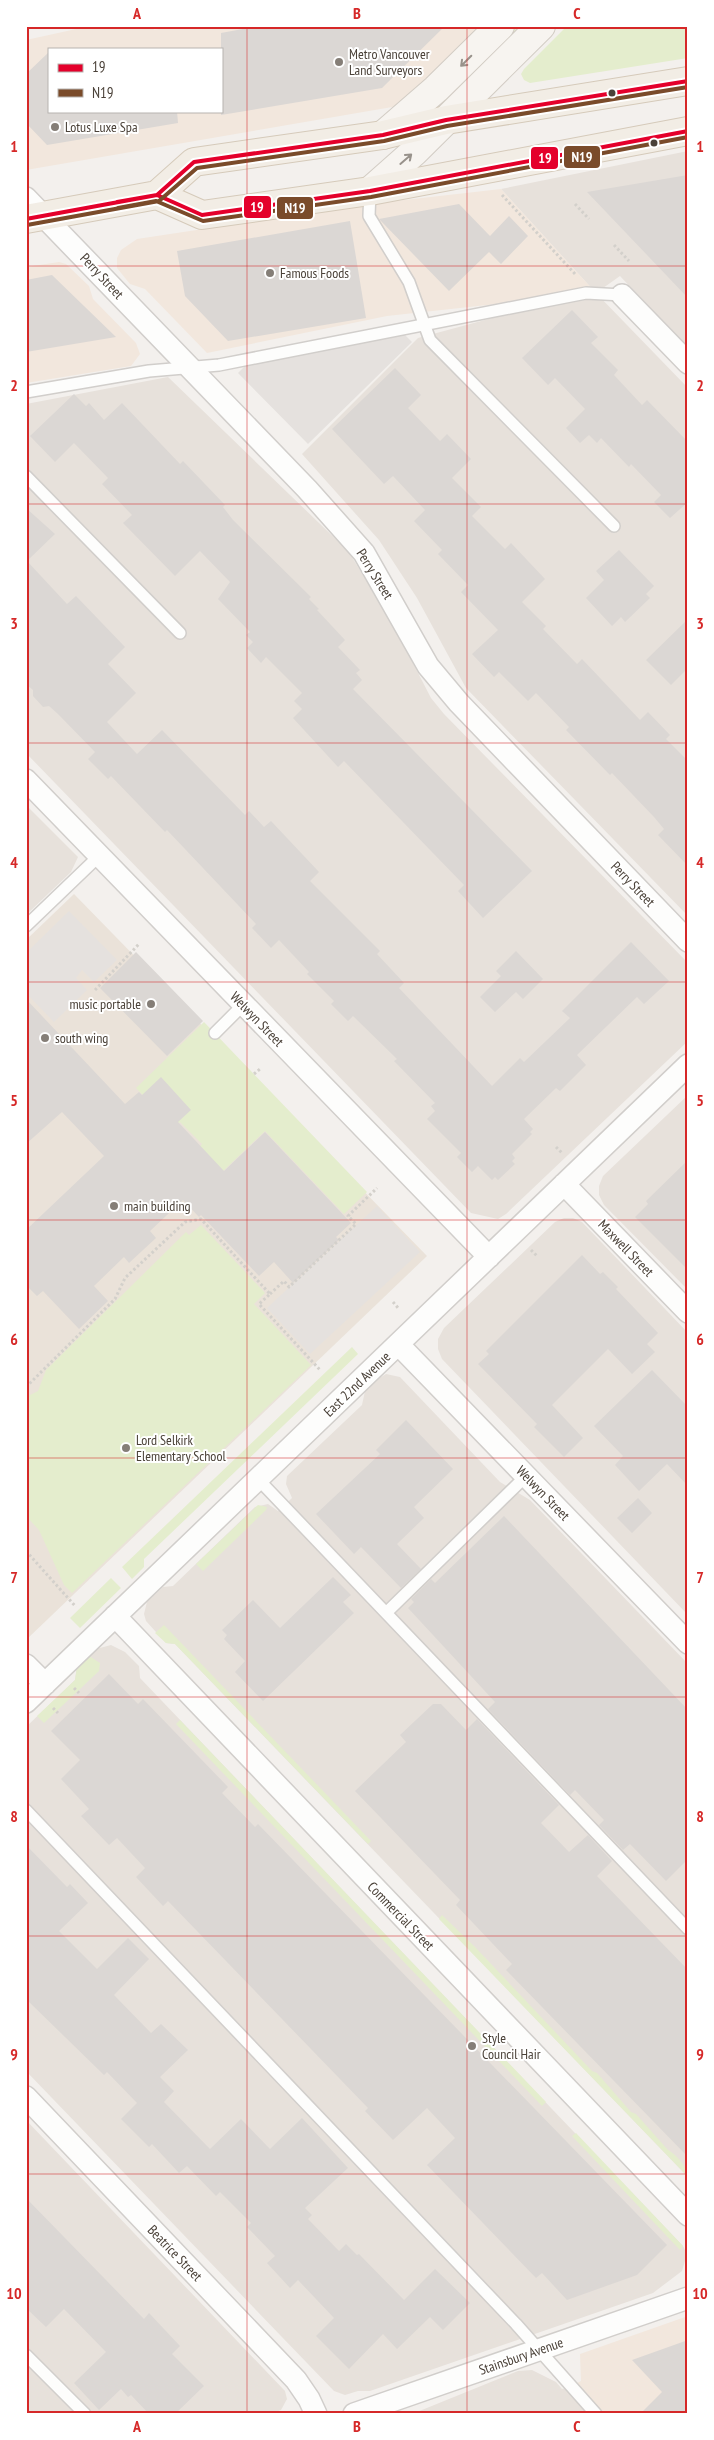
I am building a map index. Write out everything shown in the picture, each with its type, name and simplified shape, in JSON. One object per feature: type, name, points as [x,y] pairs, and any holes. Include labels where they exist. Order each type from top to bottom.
[{"type":"main road","points":[[383,135],[436,89],[500,26]]},
{"type":"main road","points":[[370,191],[446,120],[541,26]]},
{"type":"main road","points":[[157,195],[194,162],[383,135],[446,120],[688,81]]},
{"type":"main road","points":[[32,211],[157,195],[202,215],[370,191],[688,131]]},
{"type":"street","name":"Perry Street","points":[[32,211],[188,366],[364,552],[428,666],[459,703],[688,941]]},
{"type":"street","points":[[622,295],[688,363]]},
{"type":"street","name":"Welwyn Street","points":[[26,780],[489,1257]]},
{"type":"street","name":"East 22nd Avenue","points":[[26,1702],[688,1065]]},
{"type":"street","name":"Maxwell Street","points":[[564,1184],[688,1312]]},
{"type":"street","name":"Welwyn Street","points":[[398,1344],[688,1643]]},
{"type":"street","name":"Commercial Street","points":[[115,1616],[688,2215]]},
{"type":"street","points":[[26,1665],[45,1684]]},
{"type":"street","name":"Beatrice Street","points":[[26,2097],[296,2380],[309,2399],[316,2414]]},
{"type":"street","name":"Stainsbury Avenue","points":[[354,2414],[688,2298]]},
{"type":"lane","points":[[370,191],[369,216],[409,282],[430,340],[614,526]]},
{"type":"lane","points":[[26,392],[150,370],[219,365],[586,293],[622,295]]},
{"type":"lane","points":[[26,476],[180,633]]},
{"type":"lane","points":[[26,926],[99,856]]},
{"type":"lane","points":[[214,1033],[243,1005]]},
{"type":"lane","points":[[387,1612],[526,1476]]},
{"type":"lane","points":[[258,1479],[688,1929]]},
{"type":"lane","points":[[26,1810],[539,2349],[596,2414]]},
{"type":"lane","points":[[26,2355],[85,2414]]},
{"type":"path","points":[[502,194],[581,280],[586,293]]},
{"type":"path","points":[[575,204],[589,219]]},
{"type":"path","points":[[614,244],[629,260]]},
{"type":"path","points":[[95,990],[139,944]]},
{"type":"path","points":[[254,1074],[260,1069]]},
{"type":"path","points":[[320,1371],[259,1304],[284,1281],[289,1287],[356,1224],[347,1214],[377,1188]]},
{"type":"path","points":[[367,1192],[370,1195]]},
{"type":"path","points":[[26,1386],[115,1299],[125,1278],[184,1222],[201,1219],[270,1294]]},
{"type":"path","points":[[528,1247],[537,1256]]},
{"type":"path","points":[[393,1302],[402,1311]]},
{"type":"path","points":[[26,1551],[76,1606]]},
{"type":"shaded area","points":[[90,26],[153,26],[154,30],[174,26],[484,26],[398,106],[26,170],[26,40]]},
{"type":"shaded area","points":[[688,151],[688,348],[620,276],[596,293],[688,388],[688,916],[466,688],[417,598],[379,540],[302,454],[418,338],[595,292],[501,189]]},
{"type":"shaded area","points":[[501,189],[596,293],[387,316],[207,353],[145,289],[130,284],[117,268],[117,258],[121,250],[137,239],[369,204]]},
{"type":"shaded area","points":[[59,262],[66,264],[89,286],[93,299],[136,343],[140,354],[131,366],[26,383],[26,267]]},
{"type":"shaded area","points":[[402,332],[412,342],[308,444],[238,373],[246,365]]},
{"type":"shaded area","points":[[168,377],[348,551],[388,615],[431,698],[444,714],[688,963],[688,1041],[506,1214],[498,1219],[471,1213],[26,753],[26,404]]},
{"type":"shaded area","points":[[26,805],[78,857],[71,872],[26,915]]},
{"type":"shaded area","name":"Lord Selkirk Elementary School","points":[[74,894],[427,1256],[26,1640],[26,940]]},
{"type":"shaded area","points":[[69,911],[117,960],[94,982],[82,970],[76,978],[87,990],[54,1022],[26,993],[26,953]]},
{"type":"shaded area","points":[[688,1095],[688,1290],[604,1205],[599,1195],[599,1186],[603,1176]]},
{"type":"shaded area","points":[[377,1206],[420,1252],[310,1354],[267,1308]]},
{"type":"shaded area","points":[[564,1218],[573,1218],[582,1222],[688,1333],[688,1615],[442,1359],[438,1349],[438,1339],[444,1328],[555,1222]]},
{"type":"shaded area","points":[[386,1374],[400,1377],[500,1482],[530,1500],[688,1664],[688,2177],[175,1644],[166,1643],[146,1621],[144,1614],[147,1602],[163,1587],[173,1586],[255,1507],[268,1504],[278,1511],[292,1498],[286,1484],[287,1476],[362,1405],[365,1391],[373,1382]]},
{"type":"shaded area","points":[[111,1645],[125,1652],[139,1666],[140,1678],[683,2246],[687,2254],[682,2271],[653,2293],[370,2391],[358,2391],[345,2395],[334,2391],[26,2071],[26,1727],[75,1680],[77,1666],[96,1649]]},
{"type":"shaded area","points":[[26,2120],[285,2391],[287,2399],[281,2410],[270,2414],[26,2414]]},
{"type":"shaded area","points":[[688,2316],[688,2414],[596,2414],[571,2386],[581,2381],[580,2354]]},
{"type":"shaded area","points":[[532,2370],[556,2382],[562,2389],[571,2386],[596,2414],[412,2414],[518,2371]]},
{"type":"green space","points":[[513,26],[526,26],[476,74],[468,75]]},
{"type":"green space","points":[[567,26],[688,26],[688,58],[530,83],[524,80],[521,74],[524,69]]},
{"type":"green space","points":[[204,1022],[367,1192],[344,1214],[265,1131],[219,1175],[196,1151],[202,1144],[180,1122],[174,1127],[136,1088]]},
{"type":"green space","points":[[201,1225],[265,1293],[254,1304],[311,1365],[72,1593],[64,1585],[39,1530],[26,1516],[26,1397],[38,1391],[46,1370],[186,1232],[189,1235]]},
{"type":"green space","points":[[352,1347],[358,1354],[144,1559],[144,1567],[132,1579],[122,1567]]},
{"type":"green space","points":[[258,1505],[267,1507],[266,1510],[203,1571],[196,1564]]},
{"type":"green space","points":[[111,1578],[121,1588],[80,1628],[70,1618]]},
{"type":"green space","points":[[164,1625],[371,1841],[368,1844],[175,1644],[166,1643],[155,1633]]},
{"type":"green space","points":[[89,1656],[100,1663],[99,1671],[44,1723],[37,1716],[75,1680],[77,1666]]},
{"type":"green space","points":[[180,1720],[546,2102],[542,2106],[176,1724]]},
{"type":"green space","points":[[442,1915],[476,1948],[592,2071],[597,2073],[631,2112],[636,2114],[668,2150],[678,2158],[684,2166],[688,2177],[439,1919]]},
{"type":"green space","points":[[576,2133],[683,2246],[680,2250],[572,2136]]},
{"type":"building","points":[[259,26],[445,26],[382,88],[221,115],[221,33]]},
{"type":"building","points":[[48,53],[48,112],[177,112],[178,123],[47,145],[26,123],[26,74]]},
{"type":"building","points":[[688,175],[688,298],[587,192]]},
{"type":"building","points":[[459,204],[490,236],[509,216],[528,236],[501,264],[489,252],[449,291],[379,219]]},
{"type":"building","name":"Famous Foods","points":[[350,221],[366,318],[228,341],[185,296],[177,251]]},
{"type":"building","points":[[52,275],[116,337],[26,352],[26,280]]},
{"type":"building","points":[[572,310],[598,337],[591,343],[618,370],[614,375],[642,405],[647,400],[688,442],[688,502],[670,518],[654,502],[661,495],[631,464],[629,467],[601,438],[597,443],[589,435],[580,443],[566,428],[585,409],[555,378],[548,385],[522,358]]},
{"type":"building","points":[[395,368],[421,395],[408,408],[440,441],[447,434],[471,459],[452,478],[481,507],[472,516],[505,549],[511,543],[545,579],[522,602],[546,626],[543,629],[577,664],[582,659],[640,720],[648,712],[670,735],[666,739],[688,761],[688,866],[658,835],[664,829],[654,817],[612,773],[610,775],[566,730],[569,727],[536,693],[528,701],[499,672],[494,677],[472,654],[498,630],[461,592],[468,585],[438,554],[442,550],[414,521],[425,510],[393,476],[384,484],[332,429]]},
{"type":"building","points":[[74,394],[86,406],[89,403],[104,420],[122,403],[180,464],[183,461],[225,505],[223,507],[233,520],[311,597],[309,599],[319,609],[317,610],[345,640],[338,647],[360,670],[356,673],[362,680],[353,689],[532,871],[483,918],[458,891],[464,885],[344,761],[338,767],[293,718],[302,709],[294,701],[302,693],[266,657],[261,663],[247,648],[253,642],[246,635],[250,632],[218,599],[230,582],[200,551],[175,576],[123,523],[132,515],[102,484],[108,478],[74,443],[55,462],[30,436]]},
{"type":"building","points":[[26,508],[55,534],[27,561],[67,604],[76,596],[125,647],[108,664],[136,693],[107,722],[137,754],[162,730],[245,815],[249,811],[264,827],[271,821],[319,872],[310,881],[380,951],[377,954],[404,983],[399,988],[492,1086],[520,1058],[524,1062],[570,1018],[562,1011],[631,942],[669,981],[644,1004],[637,997],[577,1055],[586,1065],[560,1091],[556,1088],[524,1119],[533,1129],[530,1132],[532,1134],[512,1154],[515,1158],[512,1161],[515,1164],[498,1180],[495,1177],[492,1180],[478,1166],[472,1172],[457,1157],[461,1153],[427,1119],[435,1111],[431,1106],[435,1103],[394,1061],[397,1059],[353,1016],[348,1021],[331,1004],[334,1001],[307,974],[309,972],[279,940],[271,948],[252,928],[256,924],[167,830],[165,832],[111,776],[108,779],[88,759],[95,752],[58,714],[49,706],[43,707],[33,696],[33,690],[26,684]]},
{"type":"building","points":[[619,550],[654,586],[646,594],[650,598],[625,622],[621,617],[612,626],[586,598],[604,580],[596,571]]},
{"type":"building","points":[[688,619],[688,668],[671,685],[646,660]]},
{"type":"building","points":[[516,951],[543,979],[523,999],[516,992],[495,1012],[480,997],[501,976],[496,971]]},
{"type":"building","name":"music portable","points":[[136,952],[203,1021],[167,1056],[100,988]]},
{"type":"building","points":[[26,999],[125,1104],[139,1092],[142,1095],[161,1077],[191,1110],[178,1122],[224,1171],[265,1132],[351,1223],[336,1237],[339,1240],[293,1283],[274,1262],[259,1276],[201,1215],[199,1217],[183,1200],[150,1231],[156,1238],[129,1263],[124,1257],[94,1286],[108,1301],[79,1329],[43,1291],[37,1296],[26,1285],[26,1230],[104,1156],[62,1112],[26,1144]]},
{"type":"building","points":[[688,1160],[688,1270],[635,1217],[648,1204],[646,1201]]},
{"type":"building","points":[[582,1255],[600,1274],[603,1272],[618,1287],[616,1289],[658,1333],[647,1344],[655,1352],[632,1374],[608,1349],[552,1405],[583,1438],[564,1457],[534,1427],[537,1424],[478,1364],[489,1354],[486,1351]]},
{"type":"building","points":[[652,1370],[688,1407],[688,1486],[667,1464],[639,1491],[615,1465],[623,1456],[594,1426]]},
{"type":"building","points":[[406,1420],[453,1469],[414,1507],[424,1518],[397,1544],[421,1569],[401,1588],[361,1547],[354,1554],[316,1514],[380,1454],[376,1450]]},
{"type":"building","points":[[638,1498],[652,1513],[632,1533],[617,1518]]},
{"type":"building","points":[[504,1516],[688,1710],[688,1859],[666,1881],[630,1844],[623,1850],[599,1825],[604,1820],[575,1790],[570,1795],[488,1709],[495,1702],[408,1608],[414,1602],[411,1599],[431,1579],[435,1583]]},
{"type":"building","points":[[333,1577],[351,1595],[343,1602],[354,1613],[263,1701],[235,1672],[245,1661],[224,1639],[227,1635],[222,1630],[253,1600],[280,1628]]},
{"type":"building","points":[[109,1674],[138,1704],[143,1699],[228,1787],[222,1793],[255,1827],[258,1824],[667,2245],[637,2275],[567,2300],[542,2273],[536,2278],[427,2165],[455,2138],[427,2108],[393,2140],[365,2111],[368,2108],[168,1901],[163,1906],[136,1877],[145,1868],[117,1838],[109,1845],[81,1816],[89,1809],[61,1779],[80,1760],[51,1731]]},
{"type":"building","points":[[433,1704],[441,1704],[466,1730],[477,1719],[559,1805],[541,1823],[569,1852],[588,1835],[612,1861],[597,1876],[688,1970],[688,2157],[506,1970],[512,1964],[456,1905],[460,1900],[355,1791],[406,1742],[400,1735]]},
{"type":"building","points":[[26,1845],[67,1887],[70,1884],[88,1903],[59,1931],[97,1969],[128,1938],[149,1959],[114,1995],[151,2033],[161,2024],[188,2050],[160,2077],[174,2091],[164,2102],[210,2149],[241,2119],[270,2149],[302,2118],[348,2168],[305,2208],[312,2215],[308,2219],[339,2251],[346,2244],[357,2255],[359,2254],[404,2300],[435,2269],[470,2303],[443,2330],[430,2317],[397,2349],[383,2334],[349,2369],[316,2336],[334,2318],[298,2280],[290,2288],[267,2263],[275,2256],[247,2227],[251,2223],[220,2192],[216,2196],[187,2166],[179,2173],[152,2144],[149,2147],[121,2119],[137,2103],[107,2072],[104,2075],[26,1999]]},
{"type":"building","points":[[26,2198],[144,2319],[149,2313],[180,2346],[172,2354],[204,2386],[175,2414],[149,2414],[131,2395],[128,2397],[121,2389],[99,2410],[74,2383],[106,2352],[64,2309],[46,2327],[26,2308]]},
{"type":"building","points":[[688,2340],[688,2414],[640,2414],[662,2392],[632,2360]]},
{"type":"transit line","name":"19","points":[[26,219],[157,195],[194,162],[383,135],[446,120],[688,81]]},
{"type":"transit line","name":"N19","points":[[27,225],[159,201],[197,168],[384,141],[447,126],[688,87]]},
{"type":"transit line","name":"19","points":[[117,202],[157,195],[202,215],[370,191],[688,131]]},
{"type":"transit line","name":"N19","points":[[118,208],[156,201],[203,221],[371,197],[688,137]]},
{"type":"place","name":"Metro Vancouver Land Surveyors","points":[[339,62]]},
{"type":"place","name":"Lotus Luxe Spa","points":[[55,127]]},
{"type":"place","name":"Famous Foods","points":[[270,273]]},
{"type":"place","name":"music portable","points":[[151,1004]]},
{"type":"place","name":"south wing","points":[[45,1038]]},
{"type":"place","name":"main building","points":[[114,1206]]},
{"type":"place","name":"Lord Selkirk Elementary School","points":[[126,1448]]},
{"type":"place","name":"Style Council Hair","points":[[472,2046]]}]
